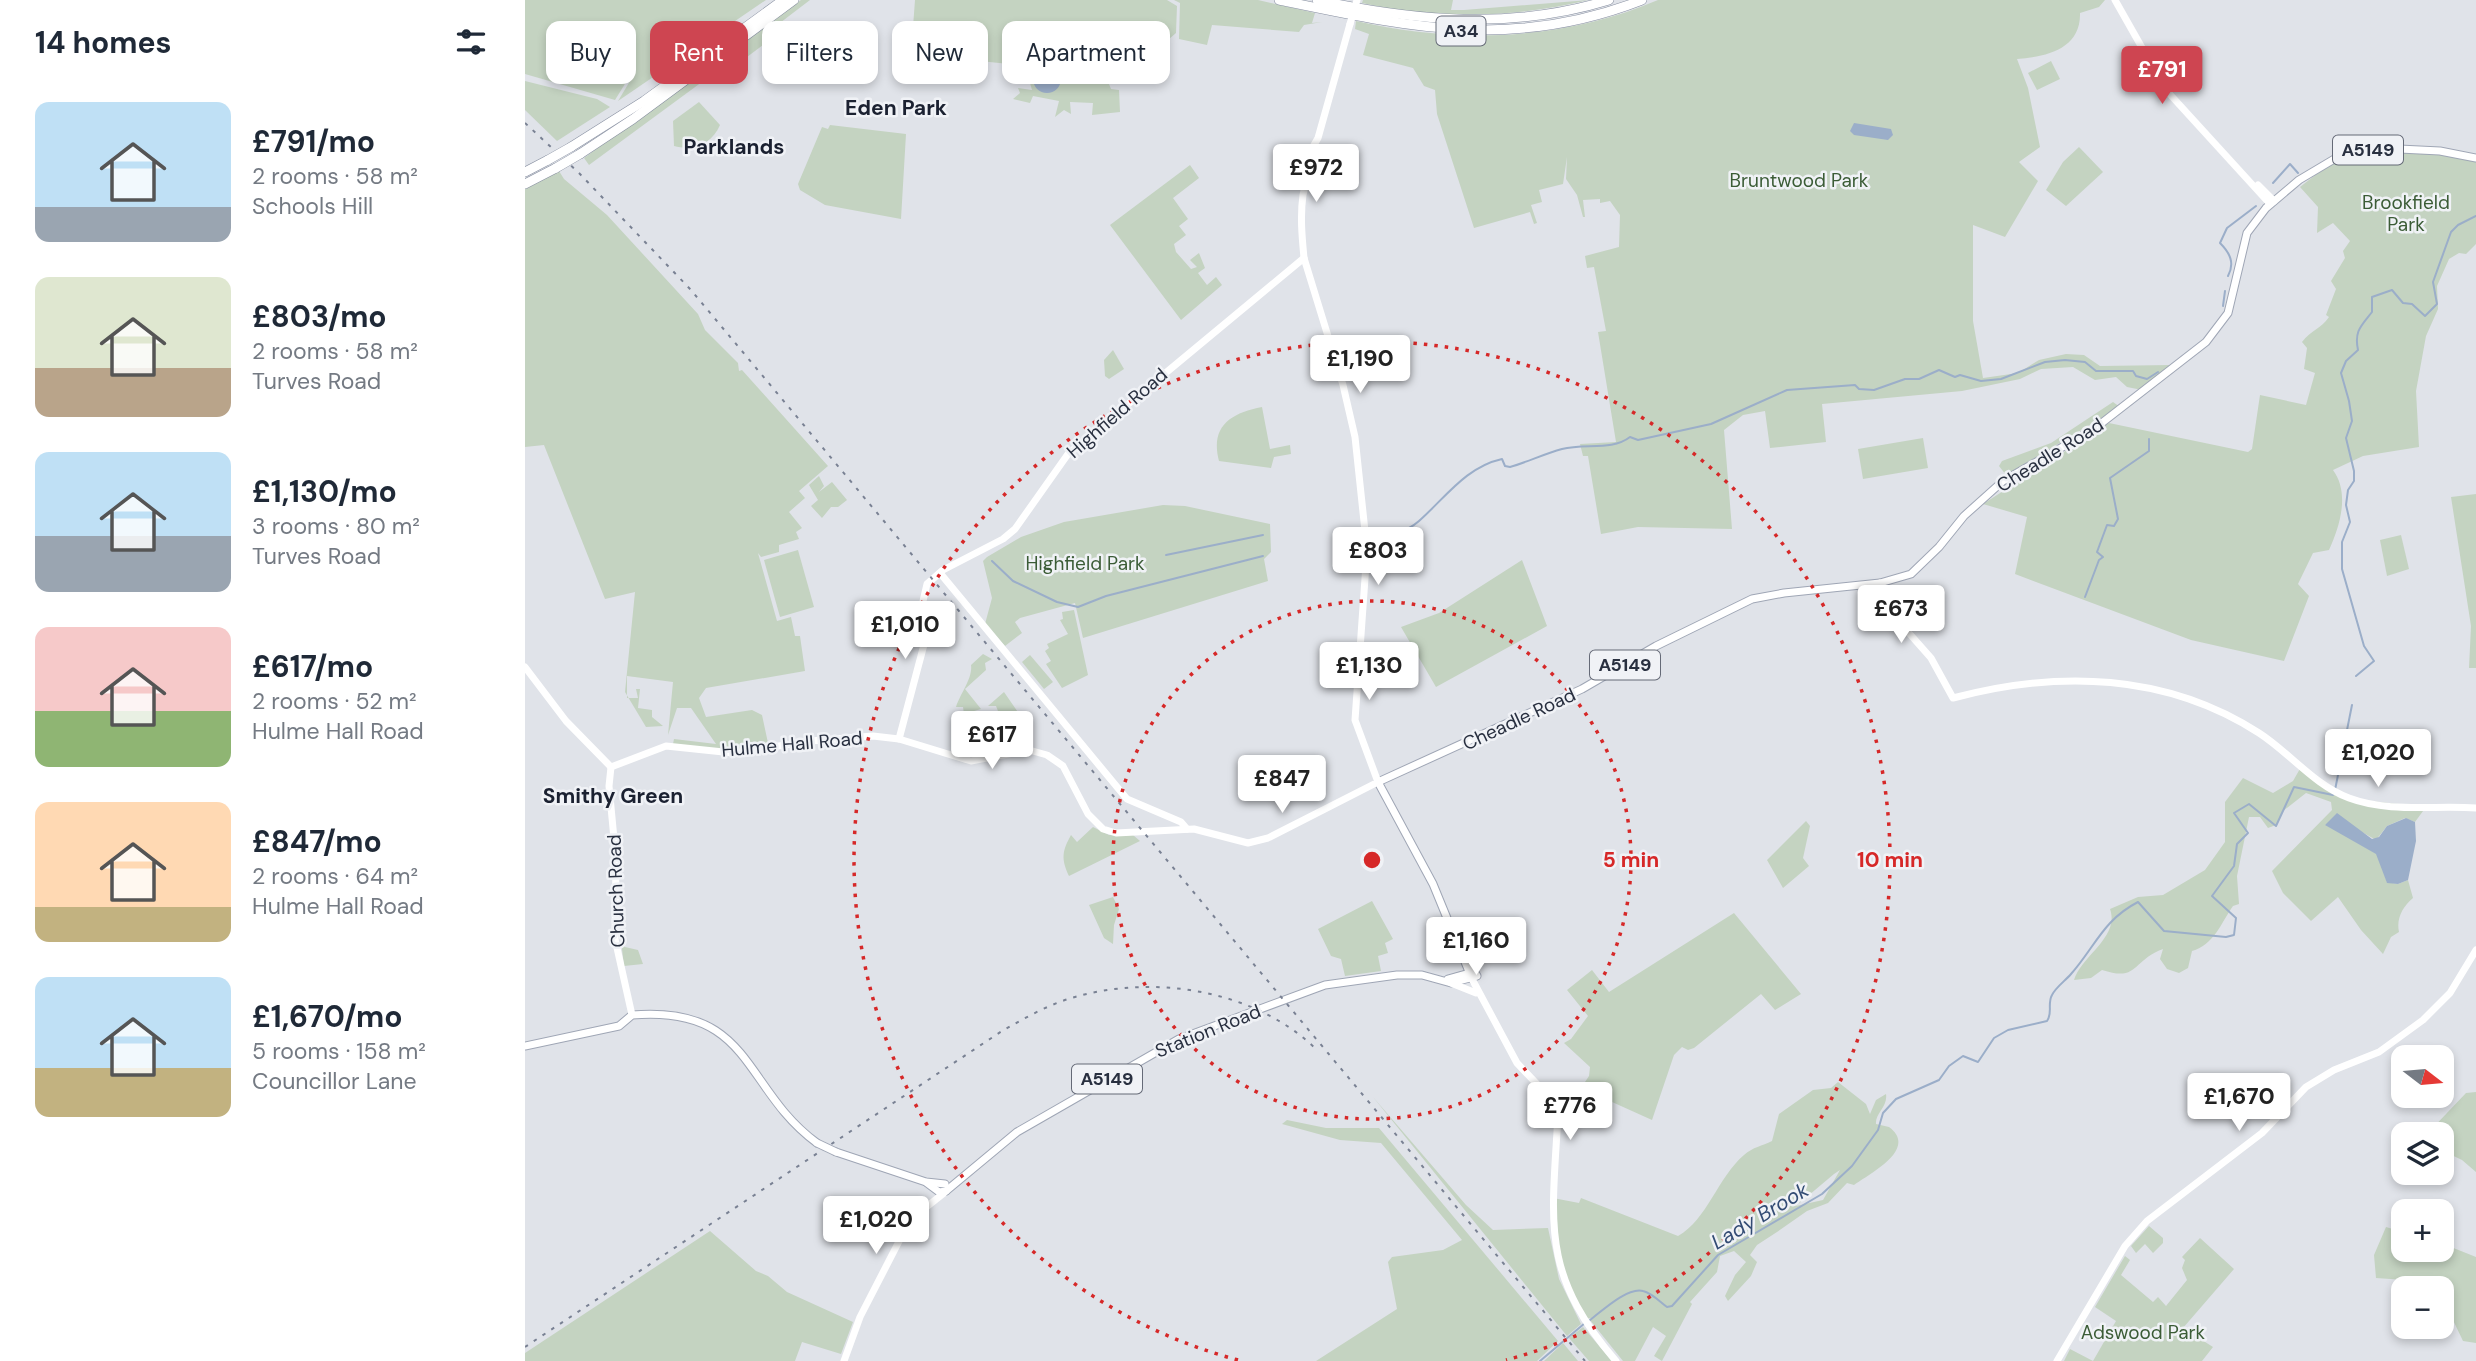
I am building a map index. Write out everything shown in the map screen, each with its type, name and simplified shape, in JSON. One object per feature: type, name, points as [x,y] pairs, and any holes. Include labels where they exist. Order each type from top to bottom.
[{"type":"highway","points":[[595,138],[783,0]]},
{"type":"highway","points":[[525,172],[595,138],[794,0]]},
{"type":"highway","name":"A34","points":[[1279,0],[1408,26],[1471,32],[1549,25],[1600,14],[1642,0]]},
{"type":"highway","name":"A34","points":[[1317,0],[1410,16],[1473,20],[1537,17],[1609,0]]},
{"type":"highway","points":[[525,184],[556,168],[575,150]]},
{"type":"street","points":[[1357,0],[1318,138],[1311,150],[1312,161],[1302,204],[1304,258],[1343,385],[1355,437],[1366,519],[1367,556],[1355,720],[1378,782],[1433,884],[1462,953],[1517,1063],[1546,1093],[1556,1109],[1553,1228],[1561,1276],[1583,1319],[1616,1361]]},
{"type":"street","points":[[2115,0],[2166,90],[2248,180],[2272,202]]},
{"type":"street","name":"A5149","points":[[2272,202],[2299,180],[2341,155],[2391,148],[2476,158]]},
{"type":"street","name":"Cheadle Road","points":[[1378,782],[1583,689],[1656,646],[1752,599],[1880,583],[1911,574],[1939,547],[1964,516],[2003,481],[2094,429],[2206,342],[2221,323],[2231,303],[2244,239],[2272,202]]},
{"type":"street","name":"Highfield Road","points":[[899,739],[926,637],[925,588],[940,573],[1003,540],[1015,529],[1068,454],[1304,258]]},
{"type":"street","points":[[940,573],[1127,799],[1184,824],[1187,829]]},
{"type":"street","points":[[1880,583],[1885,606],[1931,658],[1953,698],[2002,685],[2046,681],[2106,681],[2148,687],[2203,704],[2240,722],[2324,784],[2348,797],[2400,807],[2476,808]]},
{"type":"street","points":[[525,667],[566,721],[611,767]]},
{"type":"street","name":"Hulme Hall Road","points":[[611,767],[666,746],[733,753],[828,739],[881,736],[971,761],[1019,750],[1036,751],[1063,766],[1088,814],[1103,829],[1116,833],[1138,833],[1187,829],[1240,842],[1259,841],[1378,782]]},
{"type":"street","name":"Church Road","points":[[611,767],[609,786],[616,860],[615,939],[632,1015]]},
{"type":"street","points":[[2057,1361],[2125,1246],[2147,1221],[2262,1133],[2306,1087],[2333,1070],[2379,1052],[2423,1020],[2450,993],[2476,950]]},
{"type":"street","points":[[1448,981],[1458,973],[1462,953]]},
{"type":"street","name":"Station Road","points":[[942,1188],[962,1178],[997,1147],[1043,1115],[1179,1039],[1325,985],[1397,975],[1448,981],[1473,975]]},
{"type":"street","name":"A5149","points":[[1448,981],[1484,998]]},
{"type":"street","points":[[525,1046],[619,1027],[632,1015]]},
{"type":"street","name":"A5149","points":[[632,1015],[692,1019],[720,1032],[754,1068],[797,1125],[817,1143],[942,1188]]},
{"type":"street","points":[[844,1361],[860,1317],[910,1220],[942,1188]]},
{"type":"green space","points":[[525,0],[766,0],[735,21],[650,21],[650,79],[618,101],[628,84],[636,84],[636,21],[546,21],[546,80],[525,74]]},
{"type":"green space","points":[[801,0],[810,0],[782,21],[772,21]]},
{"type":"green space","points":[[915,0],[1167,0],[1177,6],[1176,33],[1170,38],[1170,21],[1002,21],[1002,63],[988,62],[988,21],[913,21]]},
{"type":"green space","points":[[1174,0],[1258,0],[1315,13],[1312,23],[1322,22],[1304,25],[1299,32],[1212,25],[1207,45],[1179,39],[1180,3]]},
{"type":"green space","points":[[1363,0],[1453,0],[1451,10],[1464,10],[1589,0],[1532,10],[1475,15],[1419,12],[1362,3]]},
{"type":"green space","name":"Bruntwood Park","points":[[1658,0],[2105,0],[2099,7],[2080,13],[2075,35],[2060,49],[2017,59],[2028,88],[2040,147],[2019,162],[2038,181],[2005,237],[1973,225],[1973,321],[1983,378],[2018,373],[2039,360],[2066,354],[2084,355],[2100,366],[2171,365],[2142,390],[2127,387],[2116,377],[2095,380],[2073,367],[2041,369],[2020,379],[1962,391],[1822,404],[1826,442],[1770,448],[1765,411],[1743,415],[1724,430],[1732,529],[1638,527],[1601,534],[1588,456],[1583,456],[1580,444],[1616,442],[1598,332],[1606,331],[1594,267],[1587,268],[1585,256],[1619,247],[1620,215],[1610,201],[1600,203],[1600,199],[1583,200],[1583,217],[1577,195],[1566,179],[1567,157],[1563,184],[1539,190],[1542,202],[1531,205],[1537,223],[1534,224],[1530,212],[1474,228],[1437,114],[1435,90],[1424,86],[1413,68],[1363,55],[1369,34],[1355,29],[1356,21],[1432,33],[1471,35],[1547,31],[1622,14]]},
{"type":"green space","points":[[762,28],[762,46],[748,56],[748,39]]},
{"type":"green space","points":[[2051,61],[2060,79],[2037,90],[2028,73]]},
{"type":"green space","points":[[525,81],[597,99],[610,107],[557,141],[525,110]]},
{"type":"green space","points":[[560,84],[625,84],[615,100]]},
{"type":"green space","points":[[686,84],[699,84],[589,165],[584,158]]},
{"type":"green space","points":[[1030,84],[1109,84],[1111,89],[1119,90],[1120,112],[1092,115],[1093,103],[1070,102],[1071,114],[1064,110],[1055,117],[1059,101],[1033,96],[1030,103],[1013,99],[1020,93],[1018,88],[1032,90]]},
{"type":"green space","points":[[699,102],[720,125],[717,132],[695,147],[674,146],[673,121]]},
{"type":"green space","points":[[830,125],[906,134],[901,219],[825,205],[800,190],[798,184],[822,127],[828,129]]},
{"type":"green space","points":[[2079,147],[2103,172],[2066,206],[2046,190],[2063,162]]},
{"type":"green space","name":"Brookfield Park","points":[[2391,148],[2476,158],[2476,244],[2466,254],[2459,253],[2449,259],[2437,286],[2438,309],[2426,336],[2416,391],[2419,447],[2363,456],[2333,470],[2341,489],[2340,520],[2329,550],[2313,553],[2298,584],[2309,596],[2284,661],[2191,640],[2015,574],[2027,517],[1983,504],[2109,423],[2248,452],[2252,449],[2260,395],[2306,405],[2315,373],[2304,369],[2307,348],[2302,342],[2329,317],[2326,315],[2336,289],[2331,281],[2345,258],[2343,251],[2350,241],[2333,223],[2317,233],[2318,207],[2300,187],[2341,155]]},
{"type":"green space","points":[[1190,165],[1199,178],[1173,198],[1188,219],[1179,226],[1186,235],[1174,244],[1176,252],[1191,269],[1197,267],[1190,260],[1199,253],[1205,268],[1198,273],[1207,285],[1216,277],[1222,285],[1181,320],[1110,225]]},
{"type":"green space","points":[[559,171],[564,179],[607,215],[698,314],[705,330],[738,363],[739,371],[742,370],[828,466],[799,491],[805,498],[789,512],[802,528],[796,532],[799,539],[779,545],[779,552],[761,557],[758,553],[777,621],[791,617],[795,636],[800,636],[805,671],[706,688],[699,698],[706,717],[752,710],[762,715],[768,743],[734,751],[673,744],[674,739],[716,744],[691,708],[677,708],[668,735],[673,682],[627,676],[627,695],[625,692],[635,592],[605,599],[544,445],[525,447],[525,188]]},
{"type":"green space","points":[[1113,350],[1124,369],[1109,379],[1105,376],[1104,360]]},
{"type":"green space","points":[[2113,402],[2120,407],[2006,475],[1999,466],[2002,461],[2051,443]]},
{"type":"green space","points":[[1262,407],[1270,449],[1290,445],[1291,454],[1274,457],[1271,468],[1219,461],[1217,439],[1225,424],[1241,413]]},
{"type":"green space","points":[[1923,438],[1928,468],[1863,479],[1858,449]]},
{"type":"green space","points":[[819,476],[824,486],[819,492],[832,482],[847,500],[838,507],[831,507],[822,518],[811,506],[818,500],[809,485]]},
{"type":"green space","points":[[2476,494],[2476,668],[2469,668],[2471,626],[2451,497]]},
{"type":"green space","name":"Highfield Park","points":[[1163,505],[1185,506],[1270,524],[1271,552],[1264,559],[1268,581],[1083,638],[1075,603],[1020,618],[1015,622],[1022,633],[1005,646],[985,624],[992,598],[983,561],[987,557],[1021,537],[1064,522]]},
{"type":"green space","points":[[2401,535],[2409,569],[2387,576],[2380,540]]},
{"type":"green space","points":[[798,550],[814,607],[780,617],[764,560]]},
{"type":"green space","points":[[1522,560],[1547,626],[1436,687],[1401,627],[1439,613]]},
{"type":"green space","points":[[1074,610],[1088,675],[1062,688],[1046,664],[1051,661],[1045,651],[1049,648],[1047,644],[1068,634],[1060,620],[1063,619],[1062,612]]},
{"type":"green space","points":[[983,654],[992,659],[985,663],[986,670],[965,689],[981,709],[964,714],[963,707],[956,707],[968,681],[971,665]]},
{"type":"green space","points":[[1030,655],[1053,682],[1044,689],[1022,662]]},
{"type":"green space","points":[[636,689],[640,689],[638,708],[652,710],[652,717],[663,726],[646,727],[629,698],[638,698]]},
{"type":"green space","points":[[1004,692],[1024,721],[1016,725],[1010,721],[1007,725],[1009,728],[1005,729],[996,706],[988,706]]},
{"type":"green space","points":[[2301,767],[2351,799],[2426,807],[2415,822],[2405,818],[2387,826],[2376,840],[2353,827],[2325,824],[2377,854],[2387,882],[2398,884],[2408,880],[2413,898],[2401,913],[2399,932],[2391,937],[2383,954],[2361,930],[2338,897],[2311,921],[2283,893],[2272,871],[2332,810],[2331,802],[2306,793],[2283,811],[2276,825],[2268,828],[2260,817],[2249,817],[2237,876],[2239,904],[2233,906],[2206,944],[2192,951],[2188,968],[2179,973],[2167,969],[2160,959],[2163,949],[2129,972],[2114,973],[2102,970],[2091,978],[2074,980],[2110,929],[2110,909],[2138,897],[2163,895],[2205,870],[2225,842],[2225,802],[2243,778],[2273,793],[2293,781]]},
{"type":"green space","points":[[1806,821],[1810,826],[1803,858],[1809,866],[1783,888],[1767,860]]},
{"type":"green space","points":[[1093,827],[1109,835],[1133,835],[1140,841],[1069,876],[1064,860],[1068,841],[1071,835],[1077,842]]},
{"type":"green space","points":[[1113,897],[1119,909],[1114,925],[1113,944],[1104,938],[1089,905]]},
{"type":"green space","points":[[1372,901],[1393,939],[1385,943],[1388,953],[1378,956],[1381,971],[1345,976],[1341,959],[1331,956],[1318,929]]},
{"type":"green space","points":[[1734,913],[1801,994],[1775,1010],[1761,994],[1694,1048],[1688,1050],[1682,1047],[1674,1055],[1652,1120],[1581,1088],[1589,1076],[1590,1067],[1564,1043],[1571,1039],[1588,1016],[1567,990],[1592,970],[1609,992]]},
{"type":"green space","points":[[620,932],[625,947],[638,950],[643,964],[624,966]]},
{"type":"green space","points":[[1838,1082],[1866,1104],[1870,1114],[1876,1100],[1886,1094],[1876,1124],[1889,1127],[1897,1135],[1895,1152],[1880,1168],[1854,1185],[1847,1183],[1828,1203],[1807,1211],[1757,1245],[1750,1255],[1757,1262],[1751,1276],[1728,1301],[1725,1296],[1735,1275],[1746,1262],[1734,1251],[1720,1256],[1717,1272],[1690,1302],[1692,1304],[1662,1361],[1654,1356],[1666,1336],[1653,1327],[1635,1361],[1623,1361],[1590,1320],[1592,1318],[1583,1319],[1561,1276],[1553,1198],[1579,1203],[1581,1198],[1678,1236],[1697,1220],[1735,1164],[1751,1150],[1772,1141],[1779,1114],[1813,1090],[1831,1088]],"holes":[[[1840,1170],[1823,1200],[1796,1206]]]},
{"type":"green space","points":[[2476,1092],[2476,1172],[2454,1156],[2454,1122],[2438,1122],[2466,1093]]},
{"type":"green space","points":[[1373,1097],[1466,1205],[1493,1230],[1548,1228],[1559,1279],[1581,1324],[1567,1336]]},
{"type":"green space","points":[[1287,1120],[1326,1128],[1379,1128],[1558,1341],[1537,1361],[1316,1361],[1397,1309],[1388,1262],[1392,1257],[1443,1250],[1462,1240],[1381,1143],[1340,1140],[1282,1124]]},
{"type":"green space","points":[[2149,1226],[2163,1238],[2163,1243],[2153,1253],[2145,1244],[2136,1253],[2131,1246]]},
{"type":"green space","points":[[2386,1227],[2391,1228],[2391,1262],[2454,1262],[2454,1248],[2476,1257],[2476,1343],[2463,1341],[2454,1322],[2454,1276],[2376,1278],[2374,1255]]},
{"type":"green space","points":[[710,1231],[756,1271],[768,1276],[787,1292],[853,1322],[841,1354],[802,1342],[795,1361],[525,1361],[525,1353]]},
{"type":"green space","name":"Adswood Park","points":[[2200,1238],[2234,1269],[2183,1328],[2213,1347],[2202,1361],[2093,1361],[2116,1321],[2095,1307],[2125,1256],[2130,1260],[2121,1275],[2153,1302],[2158,1297],[2166,1306],[2187,1280],[2182,1268],[2185,1260],[2182,1257]]},
{"type":"green space","points":[[1583,1327],[1612,1361],[1589,1361],[1569,1338]]},
{"type":"green space","points":[[1563,1343],[1578,1361],[1544,1361]]},
{"type":"green space","name":"Adswood Park","points":[[2070,1349],[2093,1361],[2064,1361]]},
{"type":"water","points":[[1034,84],[1060,84],[1052,92],[1037,89]]},
{"type":"water","points":[[1854,123],[1891,129],[1893,135],[1888,140],[1854,135],[1850,131]]},
{"type":"water","points":[[2337,813],[2372,839],[2379,837],[2387,826],[2406,818],[2415,822],[2416,841],[2408,880],[2398,884],[2387,883],[2376,854],[2325,825]]},
{"type":"waterway","points":[[2273,183],[2290,164],[2298,173]]},
{"type":"waterway","points":[[2228,276],[2230,258],[2220,243],[2227,228],[2256,206]]},
{"type":"waterway","points":[[2356,676],[2374,661],[2364,646],[2342,569],[2342,542],[2350,522],[2346,505],[2348,490],[2354,481],[2354,471],[2346,438],[2352,421],[2341,373],[2346,361],[2358,350],[2358,333],[2372,312],[2372,297],[2392,290],[2403,303],[2412,304],[2425,316],[2437,304],[2433,282],[2451,232],[2458,225],[2476,216]]},
{"type":"waterway","points":[[2223,306],[2225,291]]},
{"type":"waterway","points":[[1375,544],[1414,525],[1457,484],[1489,463],[1502,459],[1505,466],[1510,467],[1562,449],[1615,444],[1630,437],[1638,440],[1711,424],[1787,390],[1855,385],[1859,389],[1874,390],[1905,379],[1919,379],[1939,370],[1955,377],[1960,375],[1981,381],[2001,379],[2045,362],[2065,360],[2085,362],[2096,371],[2133,371],[2136,376],[2147,379],[2158,372]]},
{"type":"waterway","points":[[2085,597],[2099,560],[2103,557],[2097,552],[2107,525],[2114,526],[2118,519],[2110,478],[2149,451],[2149,439]]},
{"type":"waterway","points":[[1166,555],[1263,535]]},
{"type":"waterway","points":[[992,561],[1013,581],[1057,602],[1078,607],[1106,596],[1263,556]]},
{"type":"waterway","points":[[2335,790],[2352,705]]},
{"type":"waterway","points":[[1590,1320],[1615,1301],[1637,1291],[1650,1294],[1667,1307],[1672,1306],[1718,1255],[1822,1194],[1852,1166],[1878,1130],[1883,1113],[1896,1099],[1939,1080],[1949,1066],[1963,1056],[1978,1062],[1994,1038],[2008,1030],[2047,1021],[2051,998],[2056,989],[2069,977],[2100,935],[2126,909],[2138,902],[2164,931],[2226,937],[2234,935],[2236,918],[2212,896],[2234,866],[2237,844],[2248,833],[2234,813],[2249,804],[2276,826],[2294,787],[2333,795]]},
{"type":"waterway","name":"Lady Brook","points":[[1540,1361],[1585,1323]]},
{"type":"railway","points":[[525,123],[579,173],[691,290],[1585,1361]]},
{"type":"railway","points":[[525,1347],[1002,1031],[1056,1003],[1106,990],[1138,987],[1204,992],[1266,1014],[1293,1030],[1318,1051]]},
{"type":"district","name":"Eden Park","points":[[896,108]]},
{"type":"district","name":"Parklands","points":[[734,147]]},
{"type":"district","name":"Smithy Green","points":[[613,796]]}]
